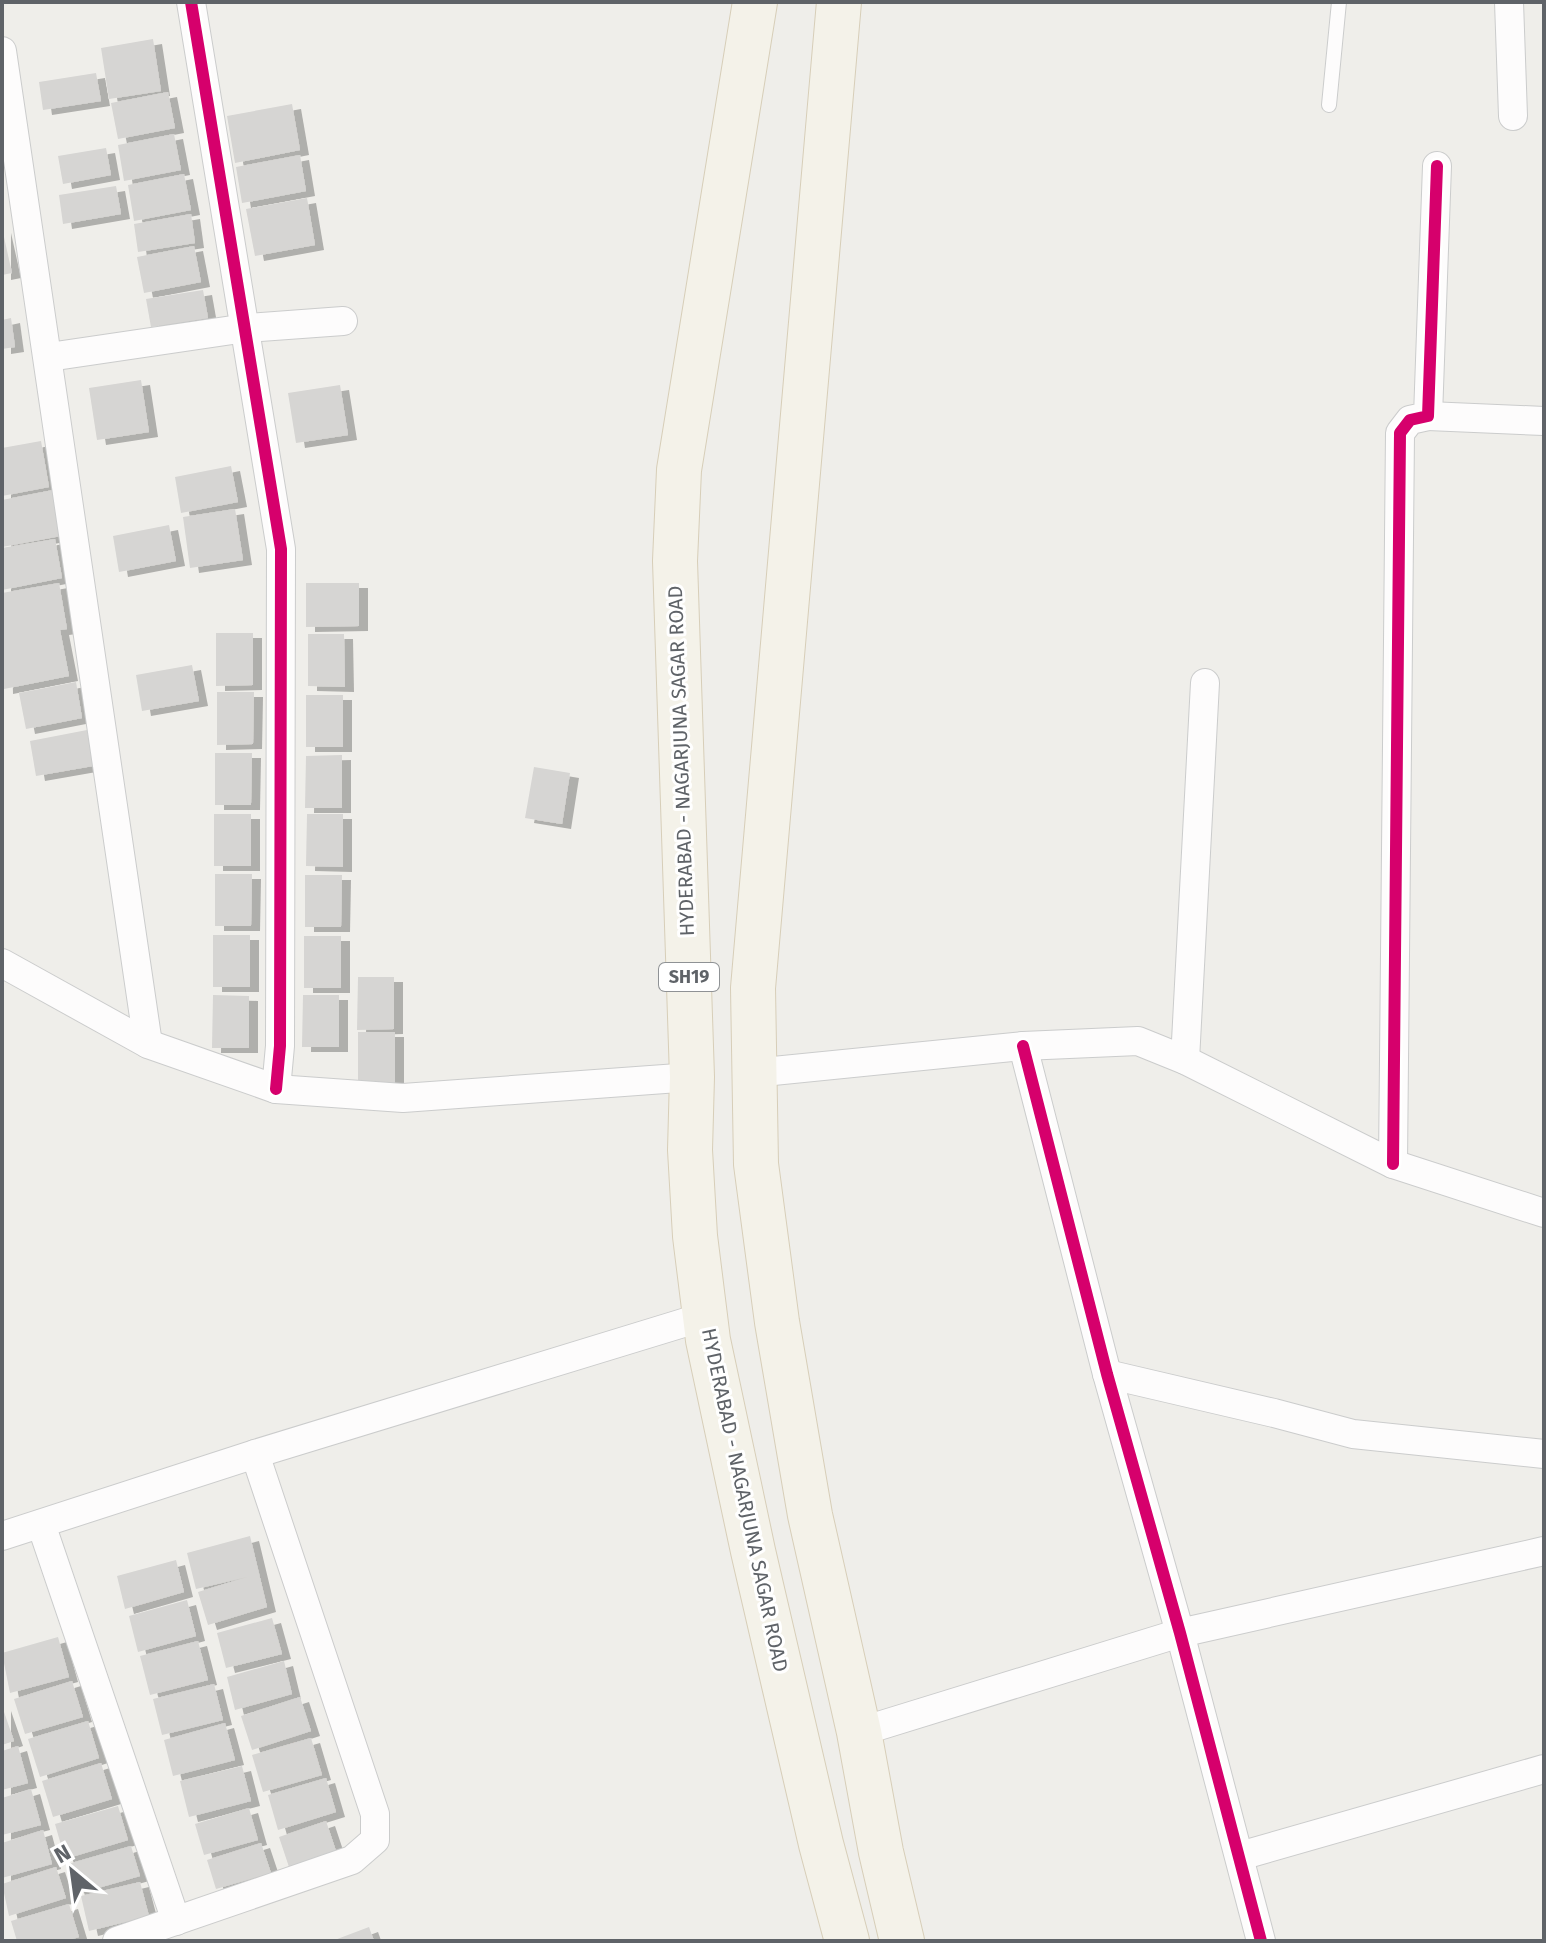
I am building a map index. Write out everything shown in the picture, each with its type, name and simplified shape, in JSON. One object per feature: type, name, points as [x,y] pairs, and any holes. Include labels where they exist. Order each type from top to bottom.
[{"type":"main road","name":"HYDERABAD - NAGARJUNA SAGAR ROAD","points":[[755,2],[679,470],[675,561],[692,1077],[691,1165],[695,1236],[708,1340],[753,1551],[821,1844],[847,1941]]},
{"type":"main road","points":[[839,2],[753,988],[753,1073],[756,1164],[777,1322],[810,1515],[902,1941]]},
{"type":"street","points":[[191,2],[281,549],[280,1046],[276,1089]]},
{"type":"street","points":[[1509,2],[1513,116]]},
{"type":"street","points":[[2,51],[148,1044]]},
{"type":"street","points":[[1428,416],[1437,166]]},
{"type":"street","points":[[49,357],[246,328],[343,321]]},
{"type":"street","points":[[1393,1164],[1400,433],[1410,420],[1428,416],[1544,421]]},
{"type":"street","points":[[1185,1060],[1205,683]]},
{"type":"street","points":[[2,963],[148,1044],[276,1089],[403,1098],[692,1077]]},
{"type":"street","points":[[753,1073],[1023,1046],[1138,1041],[1185,1060],[1393,1164],[1544,1213]]},
{"type":"street","points":[[1023,1046],[1107,1374],[1180,1633],[1261,1941]]},
{"type":"street","points":[[2,1536],[255,1454],[706,1316]]},
{"type":"street","points":[[1107,1374],[1353,1434],[1544,1454]]},
{"type":"street","points":[[117,1941],[352,1860],[375,1840],[375,1814],[255,1454]]},
{"type":"street","points":[[41,1524],[176,1921]]},
{"type":"street","points":[[859,1732],[1180,1633],[1544,1551]]},
{"type":"street","points":[[1240,1856],[1544,1769]]},
{"type":"lane","points":[[1329,105],[1339,2]]},
{"type":"building","points":[[153,39],[161,91],[109,99],[101,48]]},
{"type":"building","points":[[96,73],[101,101],[43,110],[39,82]]},
{"type":"building","points":[[168,92],[175,128],[118,139],[111,103]]},
{"type":"building","points":[[292,104],[300,150],[235,163],[227,116]]},
{"type":"building","points":[[174,134],[181,170],[124,181],[118,145]]},
{"type":"building","points":[[106,148],[111,175],[63,184],[58,156]]},
{"type":"building","points":[[300,155],[306,191],[242,203],[236,167]]},
{"type":"building","points":[[184,174],[191,210],[134,221],[128,185]]},
{"type":"building","points":[[116,186],[121,214],[63,224],[59,195]]},
{"type":"building","points":[[307,198],[315,245],[255,256],[246,209]]},
{"type":"building","points":[[191,214],[195,243],[138,252],[134,224]]},
{"type":"building","points":[[2,228],[12,273],[2,275]]},
{"type":"building","points":[[194,246],[201,282],[144,293],[137,257]]},
{"type":"building","points":[[203,290],[208,318],[151,327],[146,299]]},
{"type":"building","points":[[11,318],[15,347],[2,349],[2,320]]},
{"type":"building","points":[[141,380],[149,432],[97,440],[89,388]]},
{"type":"building","points":[[340,385],[348,435],[296,443],[288,393]]},
{"type":"building","points":[[41,441],[49,487],[2,496],[2,448]]},
{"type":"building","points":[[231,466],[238,502],[181,513],[175,477]]},
{"type":"building","points":[[53,490],[61,536],[2,547],[2,500]]},
{"type":"building","points":[[235,509],[243,560],[190,568],[183,517]]},
{"type":"building","points":[[169,525],[176,561],[119,572],[113,536]]},
{"type":"building","points":[[55,539],[62,578],[2,590],[2,548]]},
{"type":"building","points":[[59,583],[67,629],[60,630],[69,676],[4,689],[2,593]]},
{"type":"building","points":[[306,583],[359,583],[359,626],[306,627]]},
{"type":"building","points":[[216,633],[253,633],[253,685],[216,686]]},
{"type":"building","points":[[308,634],[344,634],[345,687],[308,686]]},
{"type":"building","points":[[192,665],[199,701],[142,711],[136,675]]},
{"type":"building","points":[[76,682],[82,718],[26,729],[19,693]]},
{"type":"building","points":[[217,692],[254,692],[253,744],[217,745]]},
{"type":"building","points":[[306,695],[343,695],[343,747],[306,747]]},
{"type":"building","points":[[87,730],[93,766],[36,776],[30,741]]},
{"type":"building","points":[[215,753],[252,753],[251,805],[215,805]]},
{"type":"building","points":[[342,755],[342,808],[305,808],[306,756]]},
{"type":"building","points":[[534,767],[570,773],[562,824],[525,818]]},
{"type":"building","points":[[214,814],[251,814],[251,866],[214,866]]},
{"type":"building","points":[[307,814],[343,814],[343,867],[306,866]]},
{"type":"building","points":[[215,874],[252,874],[251,926],[215,926]]},
{"type":"building","points":[[305,875],[342,875],[341,927],[305,927]]},
{"type":"building","points":[[213,935],[250,935],[250,987],[213,987]]},
{"type":"building","points":[[304,936],[341,936],[341,988],[304,988]]},
{"type":"building","points":[[358,977],[394,977],[394,1029],[357,1030]]},
{"type":"building","points":[[213,995],[249,996],[249,1048],[212,1048]]},
{"type":"building","points":[[303,995],[339,995],[339,1047],[302,1047]]},
{"type":"building","points":[[358,1032],[395,1032],[395,1085],[358,1085]]},
{"type":"building","points":[[250,1536],[267,1607],[208,1625],[198,1592],[247,1577],[196,1589],[187,1553]]},
{"type":"building","points":[[176,1560],[184,1592],[125,1609],[117,1576]]},
{"type":"building","points":[[187,1600],[196,1636],[138,1652],[129,1616]]},
{"type":"building","points":[[272,1618],[282,1654],[226,1668],[217,1633]]},
{"type":"building","points":[[58,1637],[69,1677],[10,1693],[2,1653]]},
{"type":"building","points":[[198,1641],[208,1680],[150,1695],[140,1656]]},
{"type":"building","points":[[284,1661],[292,1694],[235,1710],[227,1677]]},
{"type":"building","points":[[72,1681],[83,1717],[25,1734],[14,1699]]},
{"type":"building","points":[[214,1684],[223,1720],[162,1735],[153,1699]]},
{"type":"building","points":[[300,1697],[311,1731],[252,1750],[241,1716]]},
{"type":"building","points":[[2,1706],[14,1741],[2,1745]]},
{"type":"building","points":[[88,1721],[99,1758],[40,1777],[28,1739]]},
{"type":"building","points":[[225,1723],[235,1760],[173,1776],[164,1740]]},
{"type":"building","points":[[311,1738],[322,1775],[263,1792],[252,1755]]},
{"type":"building","points":[[18,1746],[28,1783],[2,1790],[2,1751]]},
{"type":"building","points":[[101,1763],[112,1799],[53,1817],[42,1781]]},
{"type":"building","points":[[242,1766],[251,1801],[189,1817],[180,1781]]},
{"type":"building","points":[[326,1778],[336,1812],[278,1830],[268,1795]]},
{"type":"building","points":[[31,1789],[41,1825],[2,1835],[2,1798]]},
{"type":"building","points":[[118,1806],[128,1840],[65,1859],[55,1824]]},
{"type":"building","points":[[249,1808],[258,1840],[204,1855],[195,1824]]},
{"type":"building","points":[[326,1821],[337,1854],[290,1870],[279,1837]]},
{"type":"building","points":[[43,1830],[52,1864],[2,1878],[2,1843]]},
{"type":"building","points":[[261,1843],[271,1873],[216,1889],[207,1860]]},
{"type":"building","points":[[131,1846],[140,1876],[77,1894],[68,1864]]},
{"type":"building","points":[[56,1867],[66,1898],[9,1916],[2,1884]]},
{"type":"building","points":[[140,1882],[149,1916],[89,1931],[81,1896]]},
{"type":"building","points":[[69,1904],[79,1937],[66,1941],[17,1941],[11,1921]]},
{"type":"building","points":[[369,1927],[374,1941],[332,1941]]},
{"type":"cycle path","points":[[191,2],[281,549],[280,1046],[276,1089]]},
{"type":"cycle path","points":[[1393,1164],[1400,433],[1410,420],[1428,416],[1437,166]]},
{"type":"cycle path","points":[[1023,1046],[1107,1374],[1180,1633],[1261,1941]]}]
